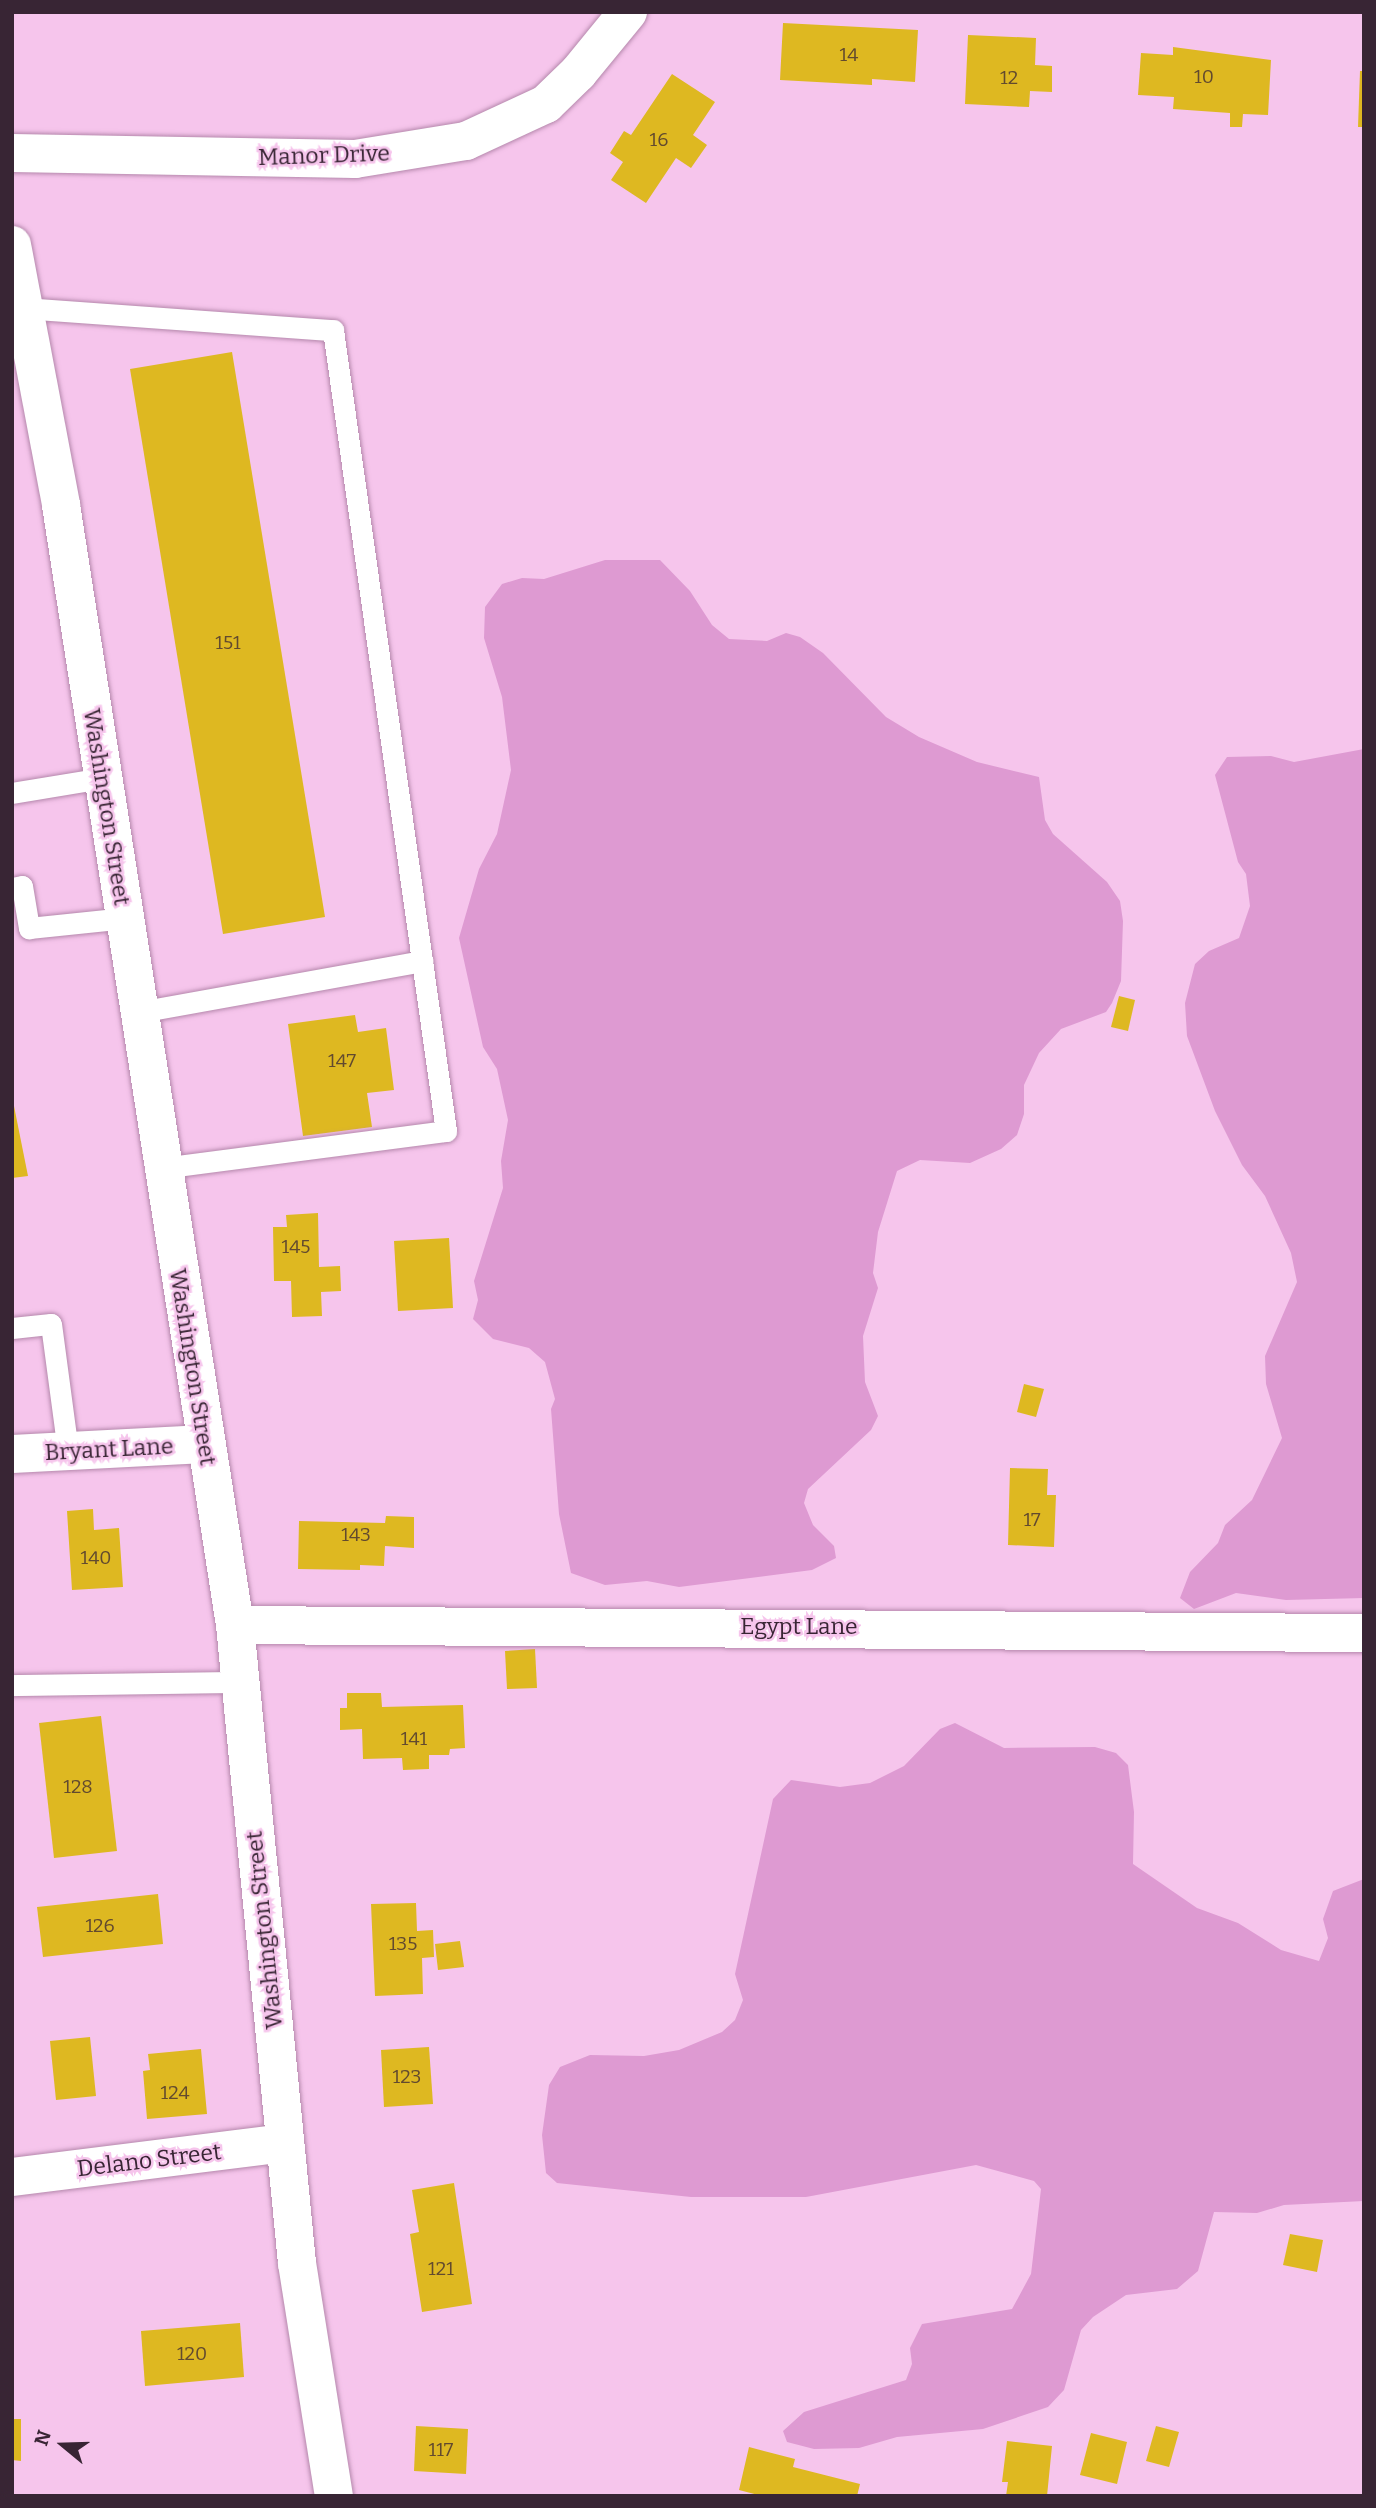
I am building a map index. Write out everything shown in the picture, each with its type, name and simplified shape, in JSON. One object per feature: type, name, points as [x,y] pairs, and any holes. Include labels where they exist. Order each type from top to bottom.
[{"type":"main road","name":"Manor Drive","points":[[12,153],[355,159],[466,141],[546,104],[578,73],[628,12]]},
{"type":"main road","name":"Washington Street","points":[[12,244],[61,505],[235,1625],[297,2263],[334,2496]]},
{"type":"main road","name":"Bryant Lane","points":[[12,1454],[205,1444]]},
{"type":"main road","name":"Egypt Lane","points":[[235,1625],[1364,1633]]},
{"type":"main road","name":"Delano Street","points":[[12,2177],[285,2143]]},
{"type":"lane","points":[[23,307],[333,330],[446,1131],[163,1168]]},
{"type":"lane","points":[[12,793],[103,778]]},
{"type":"lane","points":[[12,888],[22,886],[29,928],[125,918]]},
{"type":"lane","points":[[139,1012],[422,961]]},
{"type":"lane","points":[[12,1328],[51,1324],[68,1451]]},
{"type":"lane","points":[[12,1685],[240,1682]]},
{"type":"shaded area","points":[[605,560],[660,560],[690,591],[712,625],[729,639],[767,641],[786,633],[800,637],[823,653],[886,717],[919,737],[977,762],[1039,777],[1045,820],[1053,834],[1107,882],[1120,901],[1123,921],[1121,981],[1112,1003],[1106,1012],[1061,1029],[1039,1053],[1024,1085],[1024,1114],[1017,1135],[1001,1149],[970,1163],[920,1160],[897,1171],[878,1232],[873,1273],[878,1288],[863,1336],[865,1382],[878,1416],[871,1430],[808,1489],[804,1503],[813,1525],[834,1546],[836,1558],[812,1570],[679,1587],[647,1581],[605,1585],[571,1573],[559,1514],[551,1409],[555,1399],[545,1362],[529,1348],[493,1339],[473,1319],[478,1300],[474,1281],[503,1188],[501,1161],[508,1120],[497,1069],[483,1047],[459,938],[479,869],[497,834],[511,770],[502,697],[484,638],[485,607],[502,584],[522,578],[544,579]]},
{"type":"shaded area","points":[[1364,749],[1364,1598],[1286,1600],[1236,1593],[1194,1609],[1180,1598],[1190,1572],[1218,1543],[1225,1525],[1252,1500],[1282,1438],[1266,1384],[1265,1356],[1297,1282],[1291,1253],[1265,1196],[1242,1165],[1215,1111],[1187,1036],[1185,1003],[1195,964],[1209,951],[1239,938],[1250,906],[1246,874],[1238,862],[1215,775],[1227,757],[1271,756],[1294,762]]},
{"type":"shaded area","points":[[955,1723],[1004,1748],[1095,1747],[1116,1753],[1128,1765],[1134,1812],[1133,1864],[1197,1908],[1238,1923],[1281,1950],[1319,1961],[1328,1938],[1323,1919],[1333,1891],[1364,1879],[1364,2201],[1284,2205],[1257,2213],[1214,2212],[1198,2271],[1177,2289],[1126,2295],[1093,2317],[1081,2330],[1064,2390],[1048,2407],[983,2429],[897,2437],[859,2448],[814,2449],[787,2442],[783,2431],[804,2412],[906,2380],[912,2364],[910,2348],[922,2324],[1012,2309],[1031,2274],[1041,2189],[1034,2181],[976,2165],[806,2197],[691,2197],[557,2183],[546,2173],[542,2135],[549,2085],[560,2067],[590,2055],[644,2056],[679,2050],[722,2032],[735,2020],[743,2000],[735,1974],[773,1799],[791,1780],[840,1787],[870,1783],[904,1766],[940,1729]]},
{"type":"building","points":[[783,23],[918,30],[915,82],[872,79],[872,85],[780,80]]},
{"type":"building","points":[[968,35],[1036,38],[1035,65],[1052,66],[1052,92],[1030,91],[1029,107],[965,104]]},
{"type":"building","points":[[1173,47],[1271,60],[1268,115],[1243,114],[1242,127],[1230,127],[1230,113],[1173,109],[1174,97],[1138,95],[1141,53],[1173,55]]},
{"type":"building","points":[[1360,71],[1364,71],[1364,127],[1358,127]]},
{"type":"building","points":[[672,74],[715,102],[693,135],[707,145],[691,168],[676,158],[646,203],[611,180],[623,162],[610,153],[624,131],[631,135]]},
{"type":"building","points":[[232,352],[325,917],[223,934],[130,369]]},
{"type":"building","points":[[1119,996],[1135,1000],[1128,1031],[1111,1027]]},
{"type":"building","points":[[355,1015],[358,1032],[386,1028],[394,1090],[367,1093],[372,1127],[303,1136],[288,1024]]},
{"type":"building","points":[[12,1096],[28,1176],[12,1178]]},
{"type":"building","points":[[318,1213],[319,1267],[340,1266],[341,1291],[321,1292],[322,1316],[292,1317],[291,1281],[274,1281],[273,1227],[287,1227],[286,1215]]},
{"type":"building","points":[[449,1238],[453,1308],[398,1311],[394,1241]]},
{"type":"building","points":[[1024,1384],[1044,1389],[1036,1417],[1017,1412]]},
{"type":"building","points":[[1010,1468],[1048,1469],[1047,1495],[1056,1495],[1054,1547],[1008,1545]]},
{"type":"building","points":[[93,1509],[94,1530],[119,1528],[123,1587],[72,1590],[67,1511]]},
{"type":"building","points":[[386,1516],[414,1517],[414,1548],[385,1546],[384,1566],[360,1565],[360,1570],[298,1569],[299,1521],[385,1523]]},
{"type":"building","points":[[535,1649],[537,1688],[507,1689],[505,1651]]},
{"type":"building","points":[[347,1693],[381,1693],[382,1707],[463,1705],[465,1748],[450,1749],[449,1755],[429,1755],[429,1769],[403,1770],[402,1758],[363,1759],[362,1729],[340,1730],[340,1708],[347,1708]]},
{"type":"building","points":[[101,1716],[117,1851],[54,1858],[39,1723]]},
{"type":"building","points":[[158,1894],[163,1944],[43,1957],[37,1907]]},
{"type":"building","points":[[416,1903],[417,1931],[433,1930],[434,1957],[422,1958],[423,1994],[375,1996],[371,1904]]},
{"type":"building","points":[[460,1941],[464,1967],[438,1970],[435,1944]]},
{"type":"building","points":[[90,2037],[96,2096],[56,2100],[50,2041]]},
{"type":"building","points":[[429,2047],[433,2104],[384,2107],[381,2050]]},
{"type":"building","points":[[201,2049],[207,2114],[147,2119],[143,2071],[150,2070],[148,2054]]},
{"type":"building","points":[[454,2183],[472,2304],[422,2312],[410,2234],[419,2232],[412,2190]]},
{"type":"building","points":[[1290,2234],[1323,2240],[1317,2272],[1283,2265]]},
{"type":"building","points":[[240,2323],[244,2377],[145,2386],[141,2331]]},
{"type":"building","points":[[12,2419],[21,2419],[21,2461],[12,2460]]},
{"type":"building","points":[[416,2426],[468,2429],[466,2474],[414,2471]]},
{"type":"building","points":[[1156,2426],[1179,2432],[1169,2467],[1146,2461]]},
{"type":"building","points":[[1091,2433],[1127,2442],[1117,2484],[1080,2475]]},
{"type":"building","points":[[1007,2441],[1052,2446],[1047,2496],[1006,2496],[1008,2482],[1002,2482]]},
{"type":"building","points":[[749,2447],[795,2459],[793,2467],[860,2484],[857,2496],[762,2496],[739,2490]]}]
